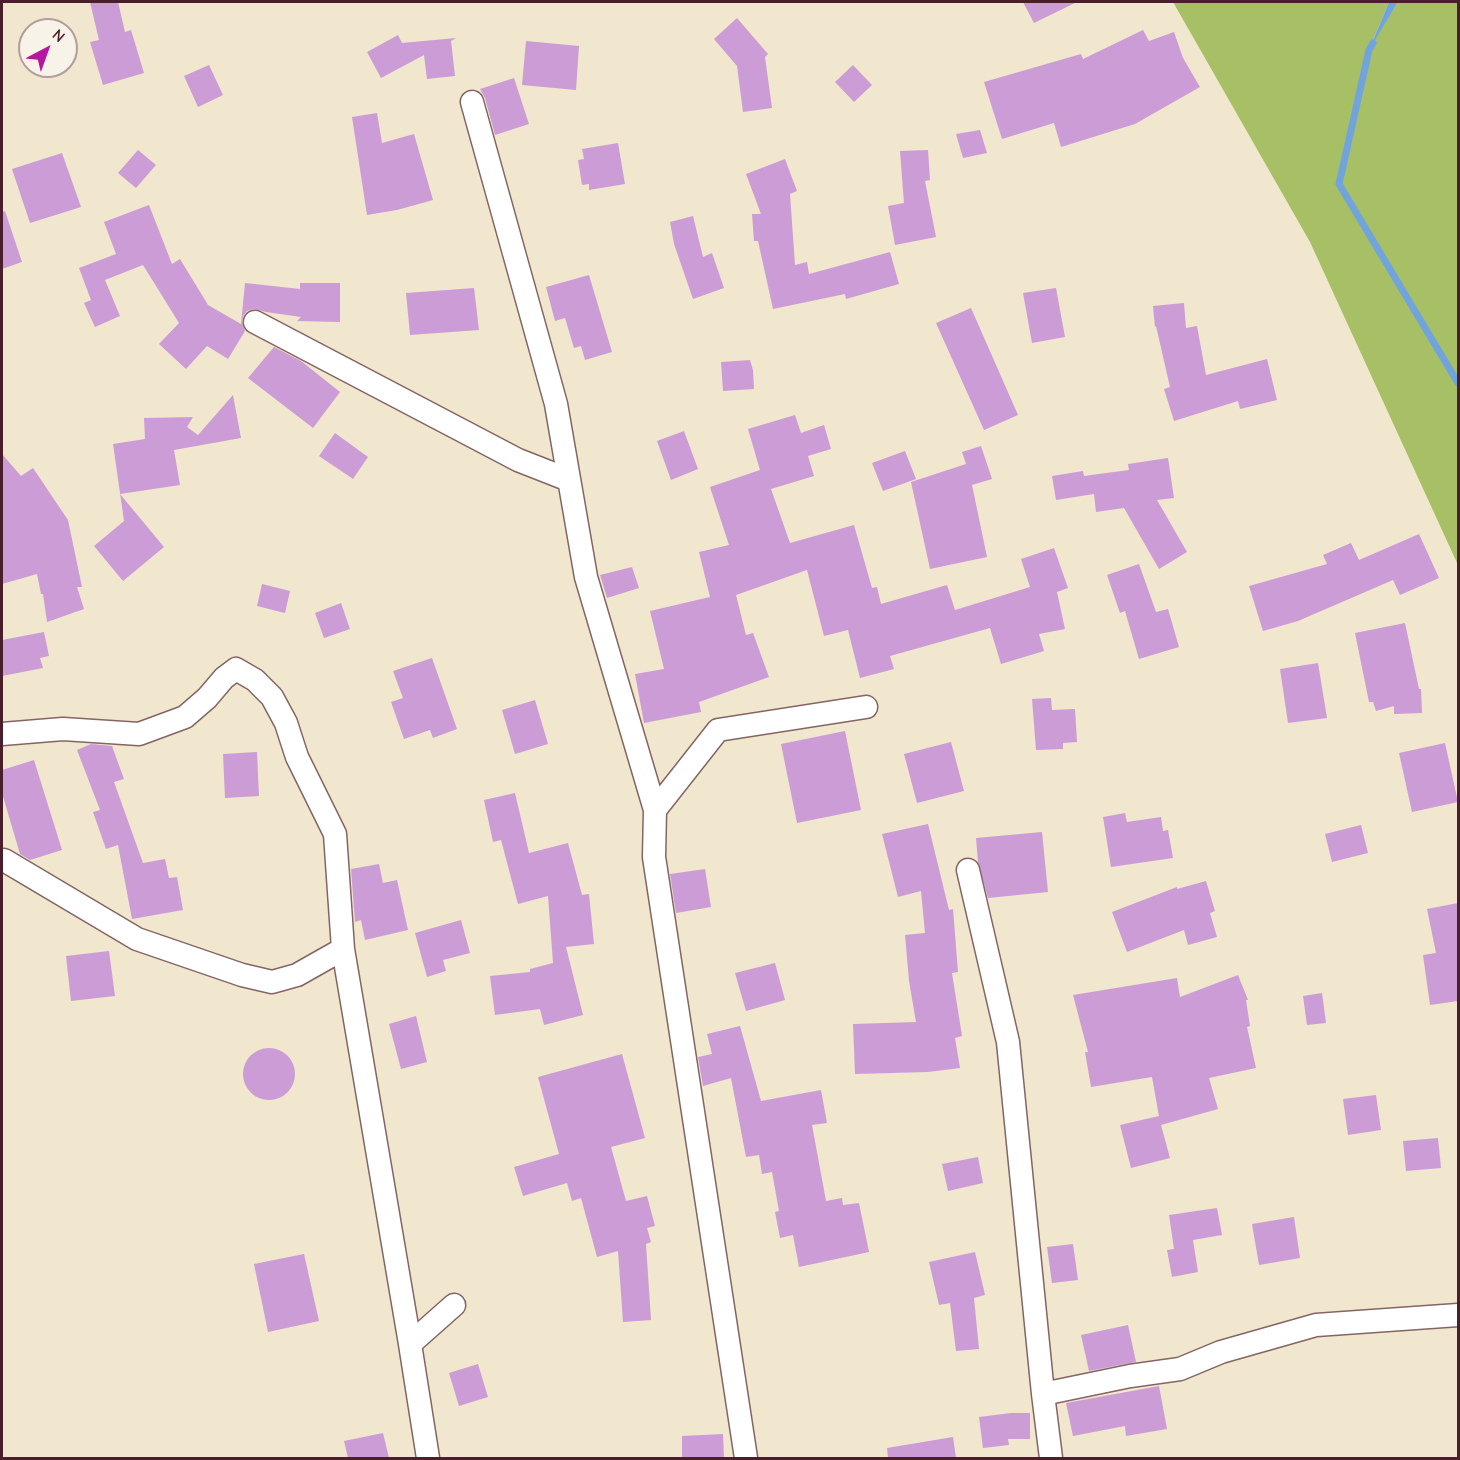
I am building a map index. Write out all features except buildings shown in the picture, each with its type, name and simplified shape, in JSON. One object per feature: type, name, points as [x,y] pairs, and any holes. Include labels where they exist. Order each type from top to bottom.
[{"type":"street","points":[[472,102],[556,404],[586,577],[655,810],[654,857],[746,1458]]},
{"type":"street","points":[[255,322],[518,460],[569,480]]},
{"type":"street","points":[[2,734],[63,729],[139,734],[185,717],[236,669],[255,680],[272,697],[286,723],[297,757],[335,834],[343,949],[428,1458]]},
{"type":"street","points":[[655,810],[718,730],[866,707]]},
{"type":"street","points":[[4,860],[137,939],[242,975],[272,982],[297,975],[343,949]]},
{"type":"street","points":[[968,870],[1008,1042],[1051,1458]]},
{"type":"street","points":[[410,1344],[454,1305]]},
{"type":"street","points":[[1043,1394],[1130,1376],[1180,1369],[1221,1352],[1316,1325],[1458,1315]]},
{"type":"green space","points":[[1173,2],[1389,2],[1371,45],[1398,2],[1458,2],[1458,565],[1310,242]]},
{"type":"water","points":[[1389,2],[1398,2],[1369,50]]},
{"type":"waterway","points":[[1373,43],[1369,50],[1339,184],[1458,383]]}]
